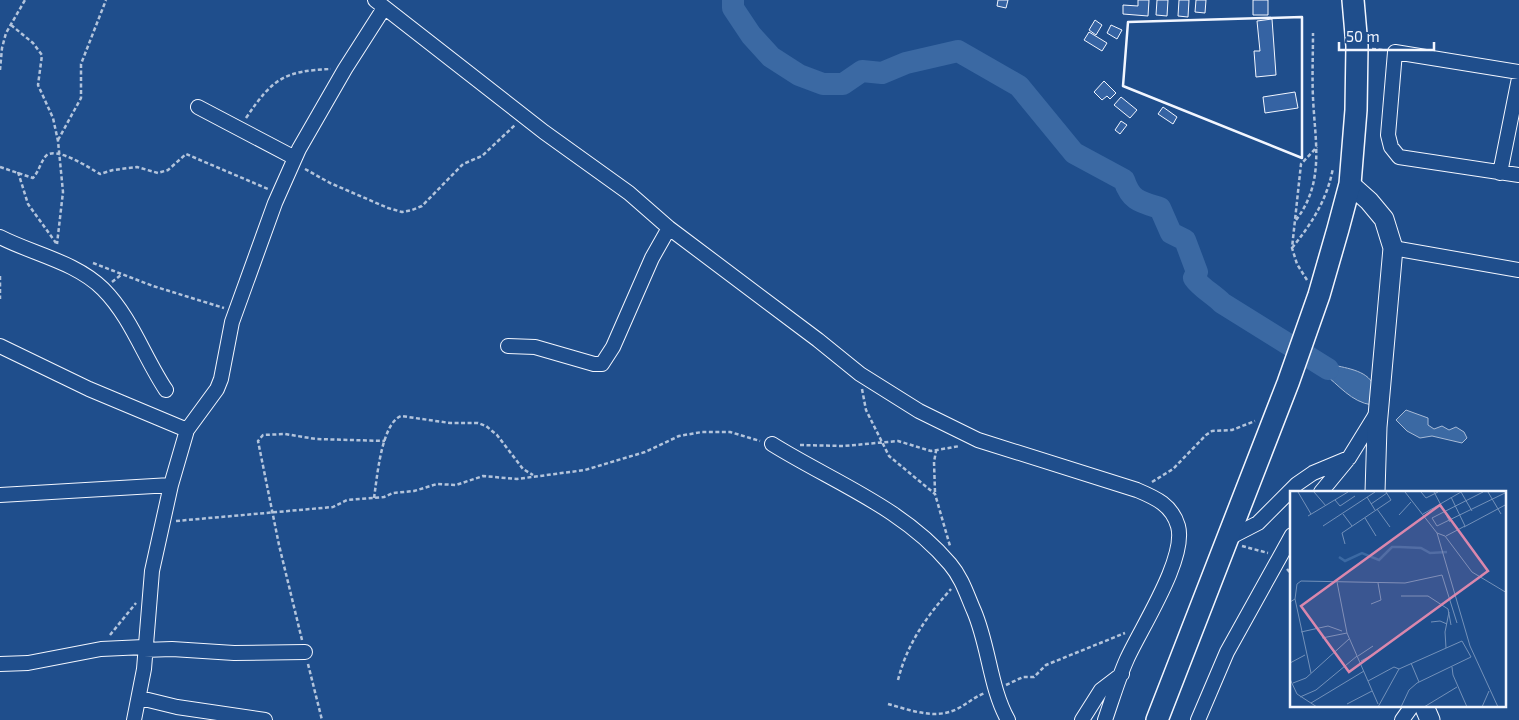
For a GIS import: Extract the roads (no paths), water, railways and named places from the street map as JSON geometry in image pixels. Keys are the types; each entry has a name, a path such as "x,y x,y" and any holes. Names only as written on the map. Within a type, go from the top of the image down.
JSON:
{"highway":[{"path":"1157,720 1288,383 1317,300 1350,184 1356,110 1358,46 1353,0"}],"main road":[{"path":"1350,184 1369,201 1384,219 1393,248 1378,410 1376,491"},
{"path":"1425,708 1430,720"}],"street":[{"path":"134,720 140,698 149,590 171,485 186,430 217,389 221,379 228,336 279,193 294,160 379,4 524,116 629,193 669,228 818,340 860,374 919,411 978,440 1137,490 1158,499 1171,510 1180,536 1174,560 1122,674 1105,720"},
{"path":"1519,72 1395,52 1388,135 1391,147 1399,157 1519,175"},
{"path":"1500,172 1519,78"},
{"path":"198,107 294,160"},
{"path":"508,346 535,347 594,364 602,364 613,347 652,258 669,228"},
{"path":"0,237 68,266 90,279 114,302 127,321 152,369 166,390"},
{"path":"1393,248 1519,270"},
{"path":"0,346 89,390 186,430"},
{"path":"1322,491 1349,458 1378,410"},
{"path":"772,444 888,509 919,533 950,564 960,579 977,618 997,689 1008,720"},
{"path":"1226,542 1258,523 1297,484 1313,472 1349,458"},
{"path":"0,495 82,488 171,485"},
{"path":"1198,720 1227,652 1277,558 1290,538"},
{"path":"0,664 28,663 101,649 172,649 234,653 305,652"},
{"path":"1082,720 1101,690 1122,674"},
{"path":"140,698 177,707 265,720"},
{"path":"1402,720 1411,708"}],"water":[{"path":"1333,365 1357,371 1372,382 1374,392 1372,405 1351,397 1323,373"},
{"path":"1406,410 1428,418 1428,425 1434,429 1442,426 1449,430 1456,427 1464,432 1467,438 1462,443 1432,436 1420,438 1407,431 1396,420"}],"waterway":[{"path":"733,0 733,8 751,35 771,57 799,75 823,84 843,84 862,71 882,73 906,63 958,51 1019,86 1074,153 1124,180 1133,197 1137,200 1160,208 1171,233 1185,240 1197,272 1194,278 1200,285 1222,303 1328,369"}]}
